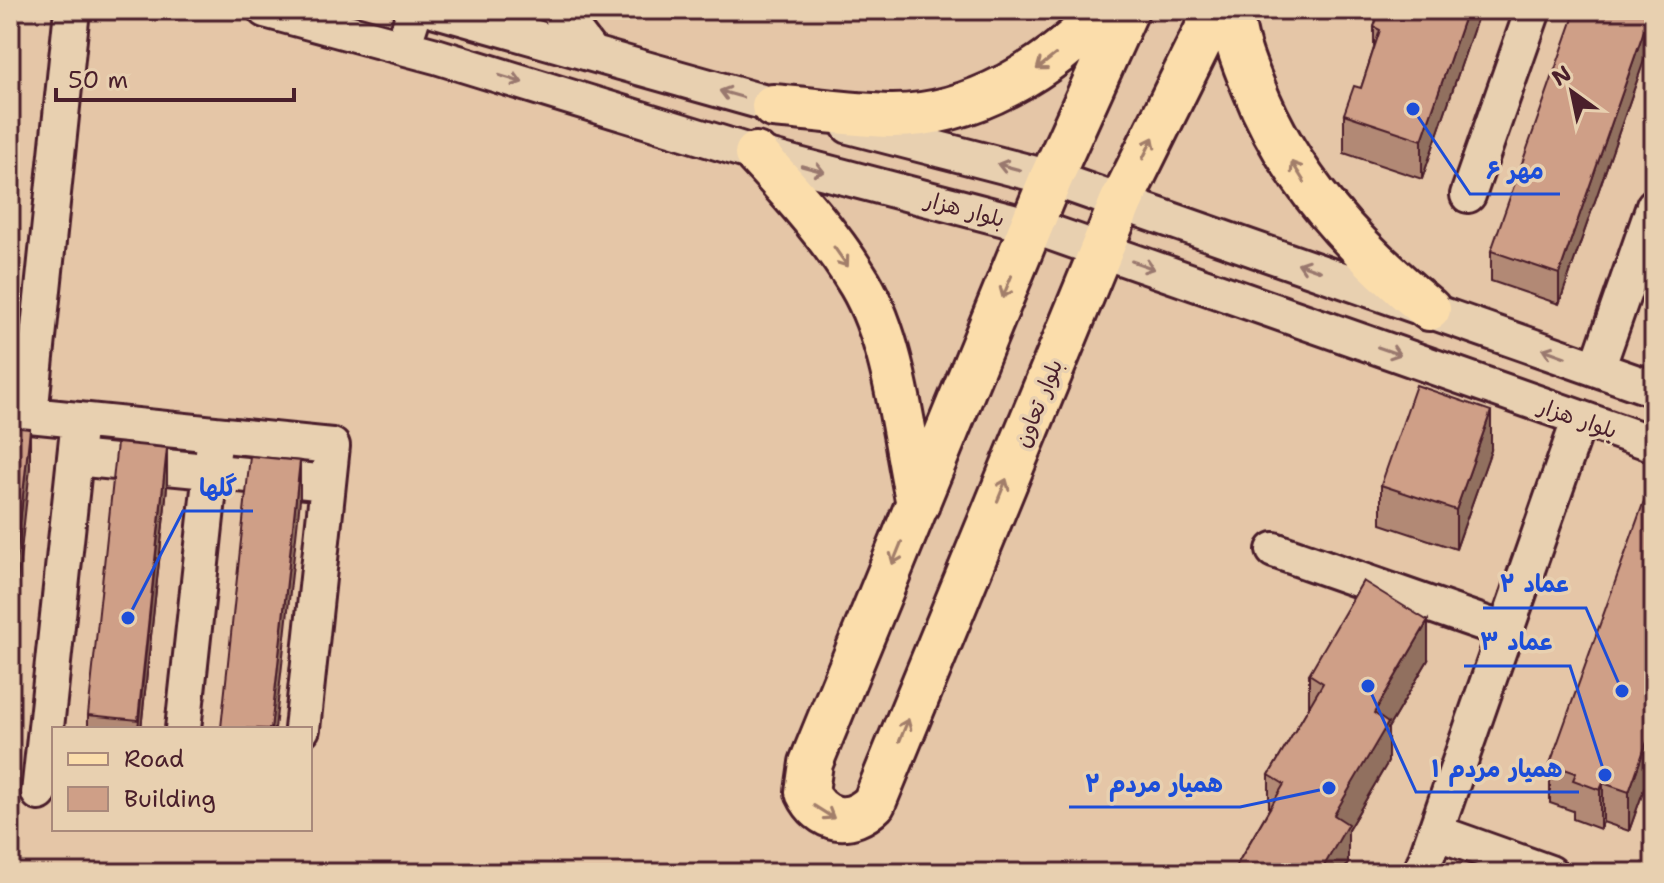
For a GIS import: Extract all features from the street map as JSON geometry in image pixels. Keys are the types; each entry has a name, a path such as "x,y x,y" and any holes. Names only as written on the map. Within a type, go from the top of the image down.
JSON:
{"main road":[{"path":"773,106 892,116 950,107 1031,74 1104,10"},
{"path":"918,504 1051,178 1127,10"},
{"name":"بلوار تعاون","path":"918,504 811,763 807,792 823,814 837,819 851,819 874,803 1121,202 1216,10"},
{"path":"1232,10 1234,33 1256,95 1300,177 1337,226 1381,270 1429,309"},
{"path":"756,154 811,214 861,287 888,357 918,504"}],"street":[{"path":"72,10 20,414 332,446 302,727"},
{"name":"بلوار هزار","path":"265,10 352,21 403,47 756,154 1032,226 1654,444"},
{"path":"403,47 415,10"},
{"path":"436,10 773,106 1051,178 1654,389"},
{"path":"558,10 591,53"},
{"path":"1468,195 1533,10"},
{"path":"1597,369 1654,206"},
{"path":"1421,873 1580,418"},
{"path":"39,793 79,420"},
{"path":"183,727 215,434"},
{"path":"75,458 328,483"},
{"path":"1274,550 1506,631"},
{"path":"1435,832 1550,873"}],"building":[{"path":"1380,10 1467,10 1422,140 1344,114 1354,86 1361,88 1380,30 1374,27"},
{"path":"1576,10 1654,10 1654,21 1648,19 1559,274 1491,251"},
{"path":"1416,385 1491,411 1456,510 1381,485"},
{"path":"10,427 30,429 10,615"},
{"path":"117,443 167,448 138,720 88,715"},
{"path":"250,456 300,461 271,727 221,727"},
{"path":"1649,487 1654,489 1654,722 1629,792 1603,783 1600,790 1573,780 1576,773 1550,764"},
{"path":"1363,581 1428,621 1374,713 1388,723 1334,815 1348,824 1320,873 1232,873 1284,784 1269,775 1323,683 1309,674"}],"place":[{"name":"مهر ۶","path":"1413,109"},
{"name":"گلها","path":"128,618"},
{"name":"همیار مردم ۱","path":"1368,686"},
{"name":"عماد ۲","path":"1622,691"},
{"name":"عماد ۳","path":"1605,775"},
{"name":"همیار مردم ۲","path":"1329,788"}]}
